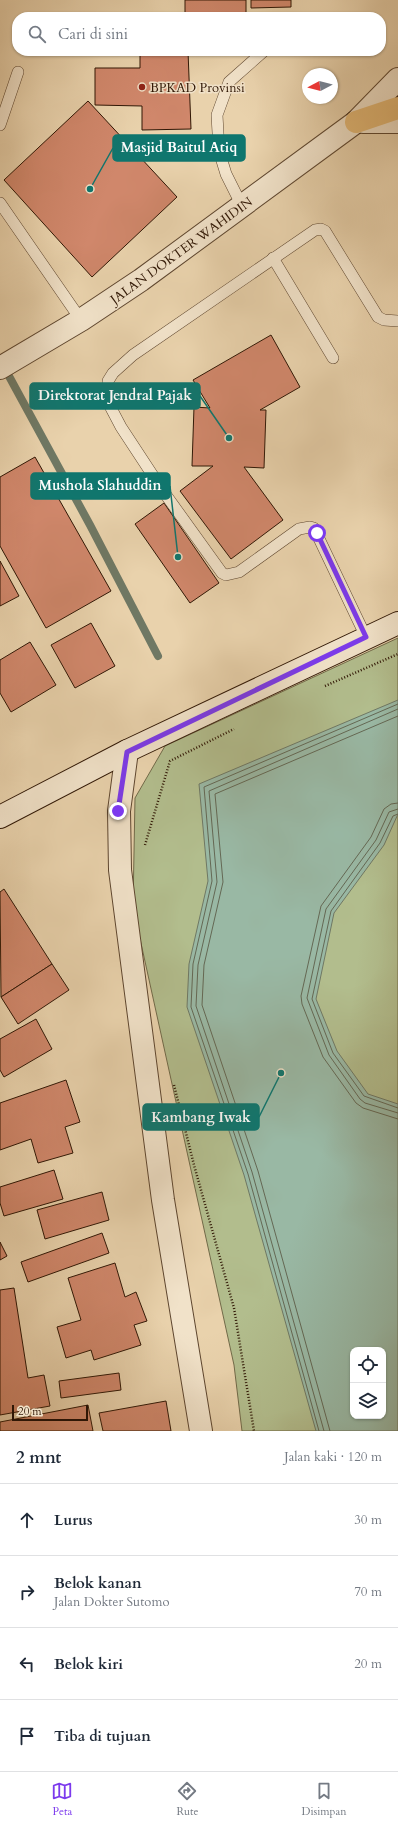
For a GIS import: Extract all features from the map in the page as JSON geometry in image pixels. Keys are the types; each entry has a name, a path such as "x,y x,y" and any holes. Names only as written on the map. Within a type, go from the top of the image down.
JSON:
{"main road":[{"path":"356,122 398,108"}],"street":[{"name":"JALAN DOKTER WAHIDIN","path":"6,364 82,320 141,280 356,122 398,79"},
{"path":"356,122 398,122"},
{"path":"0,817 127,752 398,623"},
{"path":"127,752 118,811 120,870 163,1200 201,1431"}],"lane":[{"path":"242,206 226,174 219,151 217,115 229,82 258,56"},
{"path":"0,125 18,72"},
{"path":"0,203 82,320"},
{"path":"366,637 314,528 310,527 300,529 239,572 226,575 222,573 159,485 121,427 108,400 108,381 113,373 133,355 272,258 315,230 321,229 325,231 378,317 384,320 398,321"},
{"path":"272,258 333,358"}],"path":[{"path":"322,688 398,654"},
{"path":"143,853 170,761 239,727"},
{"path":"173,1081 194,1165 234,1308 254,1431"}],"shaded area":[{"path":"398,638 398,1431 242,1431 234,1365 133,907 135,798 165,746"}],"water":[{"path":"398,700 398,814 384,845 334,913 316,999 337,1051 368,1094 398,1104 398,1431 316,1431 244,1175 187,1007 189,964 208,881 199,784"}],"building":[{"path":"185,0 246,0 246,12 185,12"},
{"path":"251,0 291,0 291,7 251,8"},
{"name":"BPKAD Provinsi","path":"140,56 188,56 191,129 142,130 142,106 95,105 95,68 140,68"},
{"path":"88,101 177,197 92,277 4,180"},
{"path":"271,335 300,387 260,410 266,410 264,468 244,467 283,520 231,559 180,491 213,466 192,466 194,407 210,408 193,380"},
{"path":"35,457 111,591 46,628 0,546 0,477"},
{"path":"164,503 219,583 190,603 135,524"},
{"path":"0,561 19,596 0,606"},
{"path":"91,623 115,666 75,688 51,645"},
{"path":"30,642 56,685 11,712 0,693 0,660"},
{"path":"4,889 52,964 1,997 0,892"},
{"path":"52,964 69,990 18,1024 1,997"},
{"path":"36,1019 52,1049 4,1077 0,1070 0,1039"},
{"path":"66,1080 80,1122 65,1127 73,1153 38,1163 31,1139 0,1150 0,1103"},
{"path":"54,1170 63,1199 4,1216 0,1203 0,1187"},
{"path":"102,1192 109,1220 45,1239 37,1210"},
{"path":"102,1233 109,1253 28,1282 21,1262"},
{"path":"0,1242 7,1256 0,1260"},
{"path":"115,1263 125,1297 136,1292 147,1321 134,1325 141,1345 94,1360 91,1350 66,1358 57,1327 81,1320 68,1278"},
{"path":"14,1288 28,1378 44,1375 50,1406 0,1415 0,1290"},
{"path":"119,1373 121,1390 61,1398 59,1381"},
{"path":"166,1401 171,1431 103,1431 99,1413"},
{"path":"88,1405 93,1431 0,1431 0,1422"}],"waterway":[{"path":"4,367 90,525 158,656"}],"place":[{"name":"BPKAD Provinsi","path":"142,87"},
{"name":"Masjid Baitul Atiq","path":"90,189"},
{"name":"Direktorat Jendral Pajak","path":"229,438"},
{"name":"Mushola Slahuddin","path":"178,557"},
{"name":"Kambang Iwak","path":"281,1073"}],"route":[{"path":"118,811 127,752 339,652 366,637 317,533"}]}
